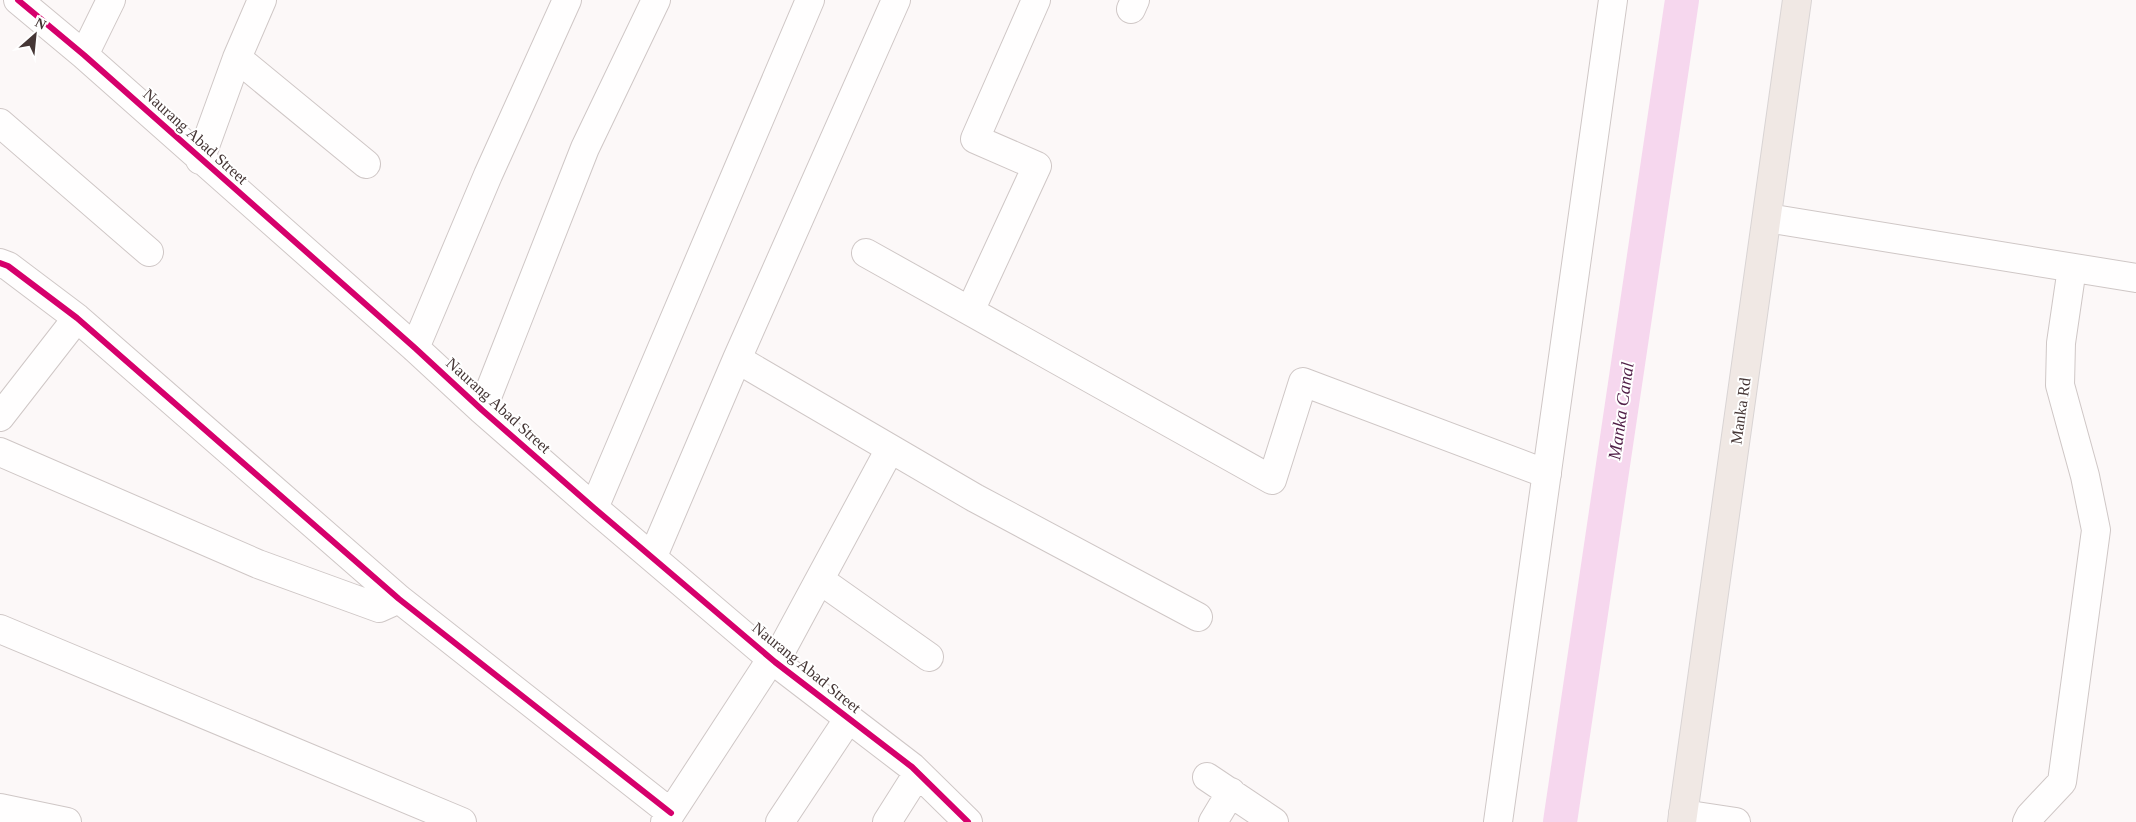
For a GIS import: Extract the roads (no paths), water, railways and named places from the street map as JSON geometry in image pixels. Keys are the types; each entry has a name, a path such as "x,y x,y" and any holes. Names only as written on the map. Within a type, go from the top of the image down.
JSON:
{"main road":[{"name":"Manka Rd","path":"1682,818 1797,0"}],"street":[{"name":"Naurang Abad Street","path":"18,0 84,55 594,508 774,660 918,773 968,822"},
{"path":"84,55 111,0"},
{"path":"200,160 262,0"},
{"path":"415,348 488,175 567,0"},
{"path":"482,410 585,148 656,0"},
{"path":"594,508 810,0"},
{"path":"653,556 737,358 896,0"},
{"path":"970,311 1037,166 975,139 1036,0"},
{"path":"1498,822 1613,0"},
{"path":"238,58 366,164"},
{"path":"0,123 149,252"},
{"path":"1767,218 2136,278"},
{"path":"866,252 1272,480 1303,382 1547,474"},
{"path":"0,263 8,266 77,318 399,599 668,818 774,660 820,580 890,449"},
{"path":"2027,822 2030,816 2062,782 2096,530 2085,476 2060,385 2061,343 2072,268"},
{"path":"0,417 77,318"},
{"path":"737,358 975,498 1198,617"},
{"path":"0,452 258,564 379,608 399,599"},
{"path":"820,580 928,657"},
{"path":"0,629 462,822"},
{"path":"780,822 849,718"},
{"path":"887,822 918,773"},
{"path":"1207,776 1274,822"},
{"path":"1213,822 1231,792"},
{"path":"0,808 67,822"},
{"path":"1682,818 1736,822"}],"waterway":[{"name":"Manka Canal","path":"1560,822 1682,0"}]}
